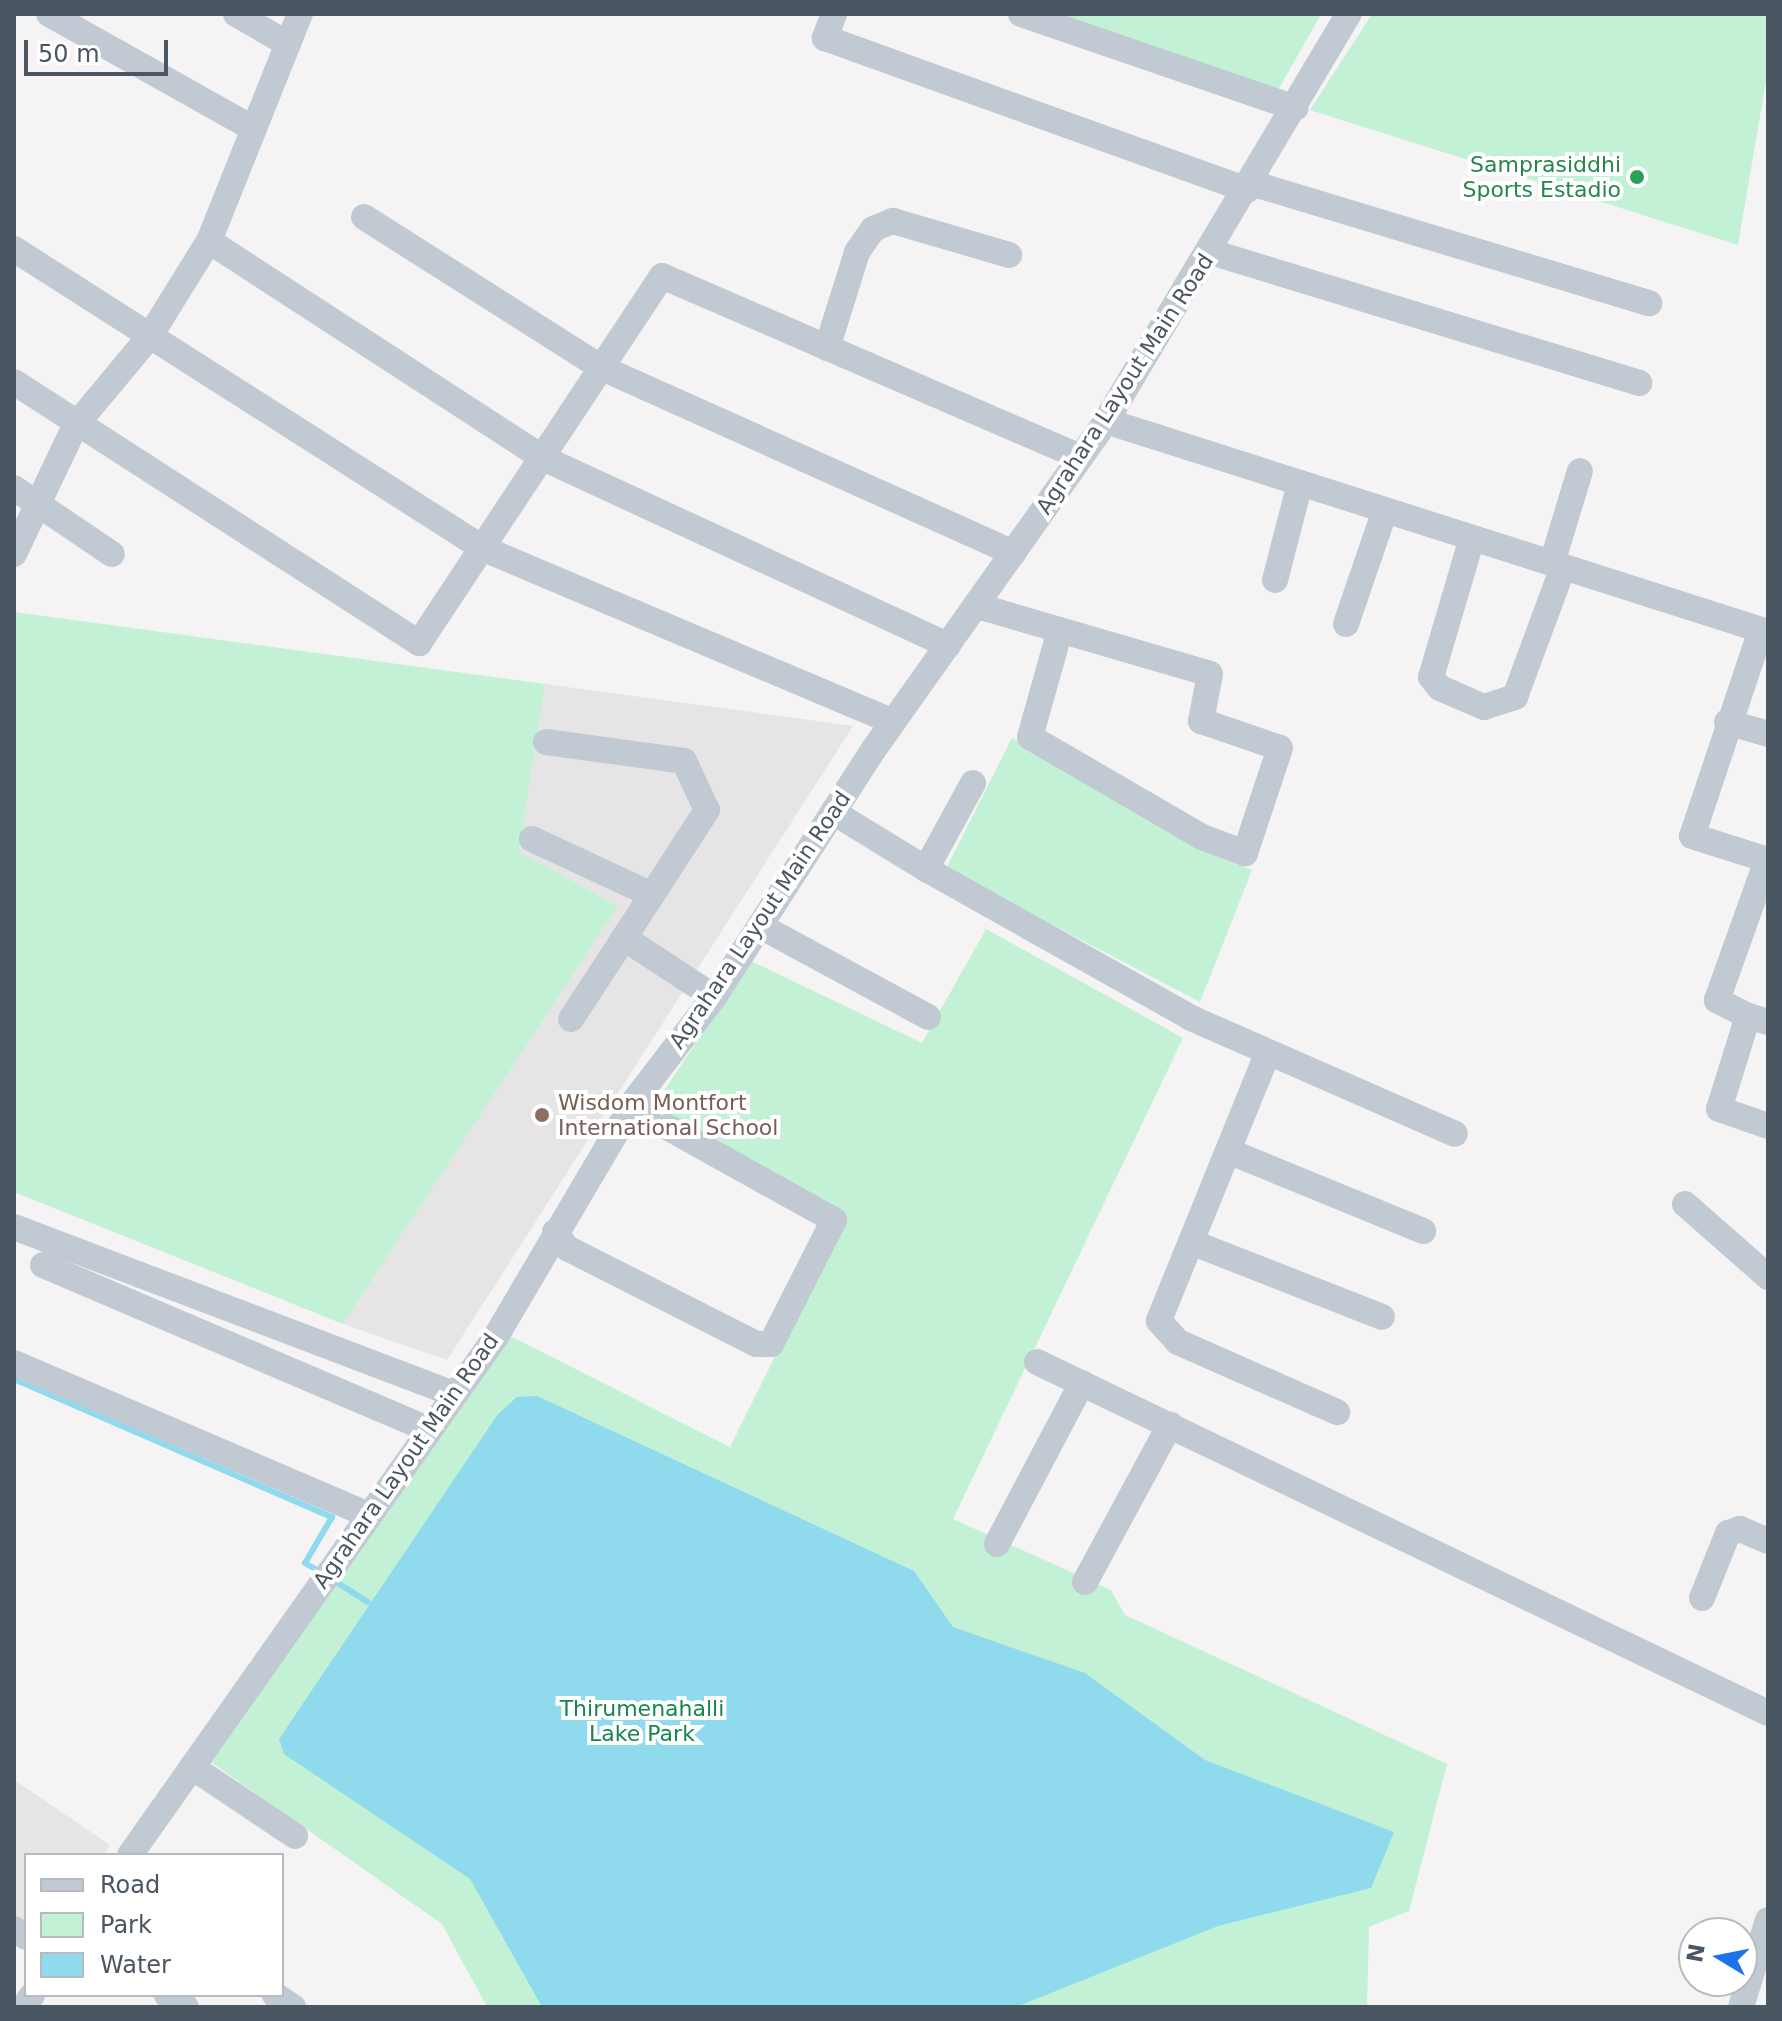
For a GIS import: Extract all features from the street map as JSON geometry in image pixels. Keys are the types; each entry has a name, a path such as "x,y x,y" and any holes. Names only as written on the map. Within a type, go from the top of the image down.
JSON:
{"street":[{"path":"49,14 254,129"},
{"path":"236,14 288,44"},
{"path":"14,554 25,495 75,426 150,336 209,241 300,14"},
{"path":"834,14 825,38 1249,187 1649,303"},
{"path":"1021,14 1295,108"},
{"name":"Agrahara Layout Main Road","path":"131,1853 427,1429 495,1338 635,1100 714,997 893,722 1106,421 1211,252 1349,14"},
{"path":"364,217 602,368 1013,553"},
{"path":"827,348 857,252 873,229 893,221 1009,255"},
{"path":"209,241 545,459 948,645"},
{"path":"14,249 484,549 893,722"},
{"path":"1211,252 1639,383"},
{"path":"14,382 75,426 419,643 545,459 662,276 1080,457"},
{"path":"1106,421 1764,631 1727,722 1692,836 1768,860 1717,1000 1758,1019 1719,1109 1768,1126"},
{"path":"1472,538 1431,677 1440,688 1484,707 1515,697 1557,565 1580,471"},
{"path":"1275,580 1300,483"},
{"path":"25,495 112,554"},
{"path":"1346,624 1385,510"},
{"path":"975,606 1060,630 1210,674 1201,721 1280,748 1245,853 1202,837 1030,737 1060,630"},
{"path":"1727,722 1768,734"},
{"path":"546,742 684,761 707,810 571,1019"},
{"path":"926,869 973,783"},
{"path":"833,812 1073,955 1268,1052 1455,1134"},
{"path":"532,839 652,895"},
{"path":"760,926 928,1017"},
{"path":"624,938 714,997"},
{"path":"1268,1052 1161,1308 1164,1334 1337,1412"},
{"path":"555,1232 567,1248 756,1344 771,1344 834,1220 651,1118 635,1100"},
{"path":"1228,1151 1423,1231"},
{"path":"1685,1204 1768,1277"},
{"path":"14,1227 453,1394"},
{"path":"1191,1242 1382,1317"},
{"path":"43,1265 427,1429"},
{"path":"1037,1362 1768,1713"},
{"path":"14,1363 368,1515"},
{"path":"997,1544 1082,1383"},
{"path":"1085,1582 1170,1425"},
{"path":"1702,1598 1728,1533 1740,1529 1768,1541"},
{"path":"192,1767 295,1836"},
{"path":"1741,2007 1768,1920"}],"shaded area":[{"name":"Wisdom Montfort International School","path":"545,684 853,726 447,1360 343,1324 618,906 519,852"},
{"path":"14,1780 110,1845 104,1853 24,1853 24,1928 14,1921"}],"green space":[{"path":"1052,14 1321,14 1277,92"},
{"name":"Samprasiddhi Sports Estadio","path":"1372,14 1768,14 1768,69 1738,245 1310,110"},
{"path":"14,612 545,684 519,852 618,906 343,1324 14,1192"},
{"path":"1012,738 1203,851 1252,870 1200,1002 946,869"},
{"name":"Thirumenahalli Lake Park","path":"986,929 1183,1038 953,1519 1111,1590 1125,1615 1447,1764 1409,1911 1369,1927 1367,2007 487,2007 442,1924 208,1760 510,1336 730,1447 844,1218 647,1116 751,961 922,1043"}],"water":[{"name":"Thirumenahalli Lake Park","path":"537,1396 914,1571 953,1627 1085,1673 1205,1760 1394,1832 1371,1888 1218,1926 1016,2007 542,2007 470,1879 284,1754 279,1739 498,1414 517,1397"}],"waterway":[{"path":"14,1379 332,1517 305,1563 320,1572"},
{"path":"333,1580 368,1602"}],"place":[{"name":"Samprasiddhi Sports Estadio","path":"1637,177"},
{"name":"Wisdom Montfort International School","path":"542,1115"}]}
